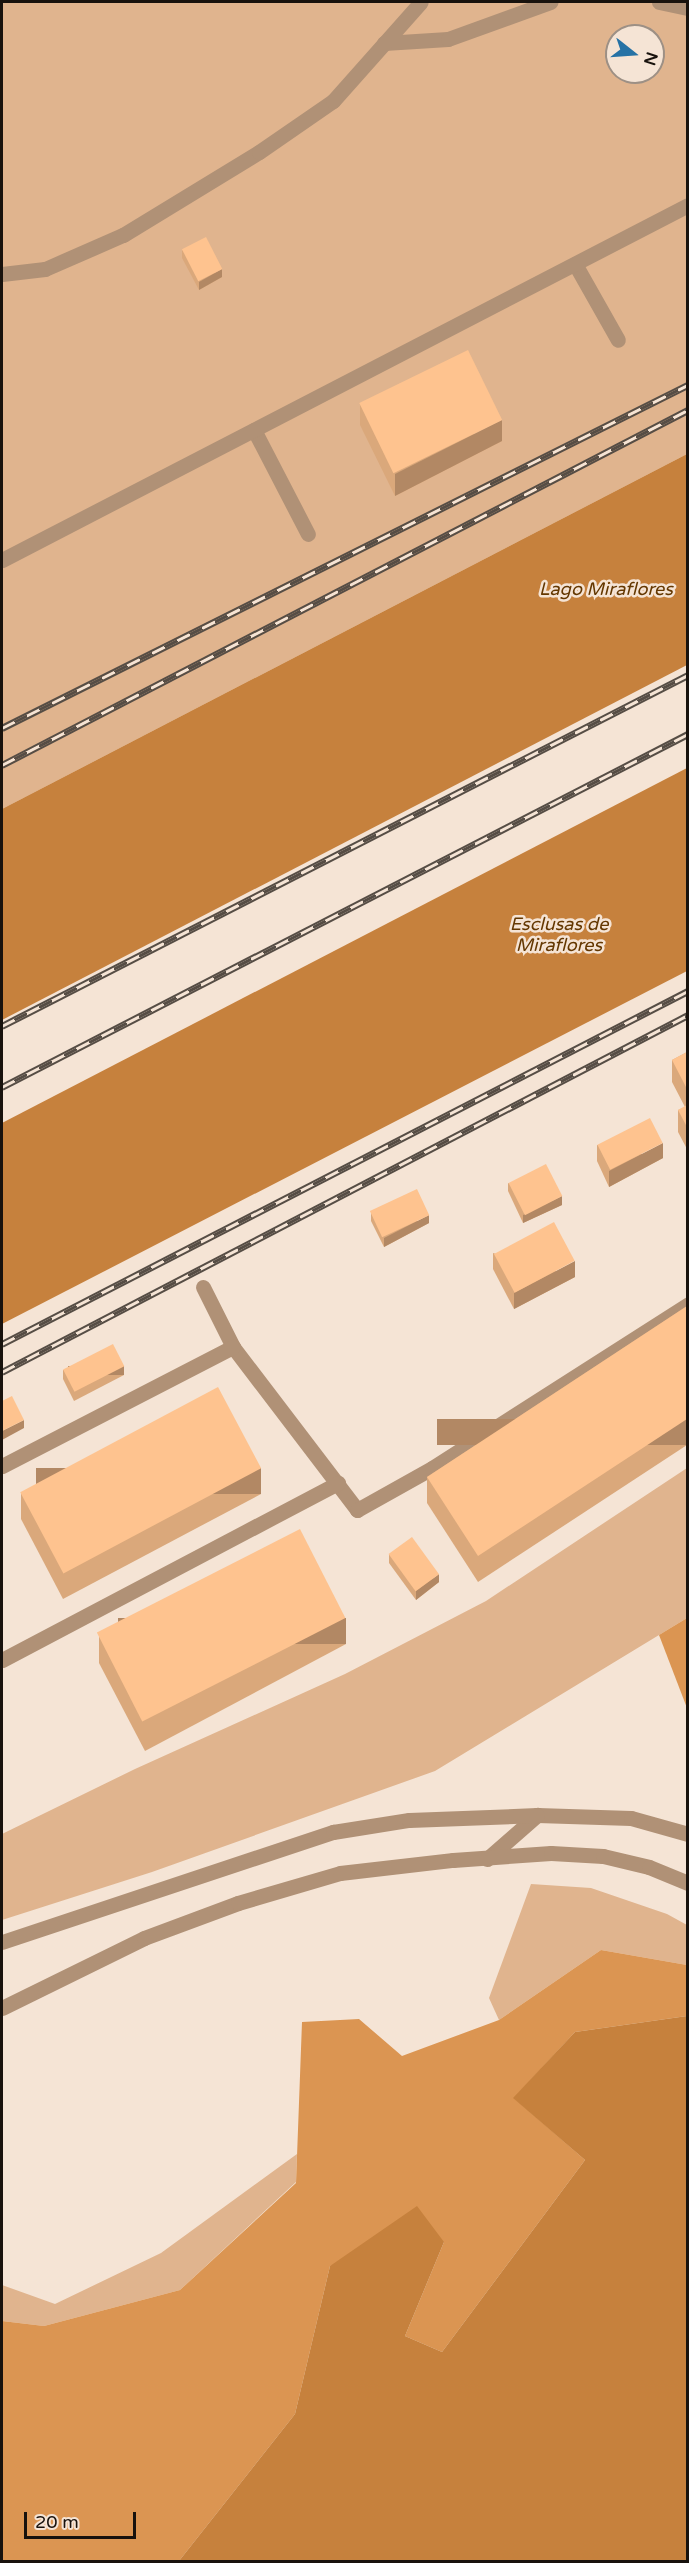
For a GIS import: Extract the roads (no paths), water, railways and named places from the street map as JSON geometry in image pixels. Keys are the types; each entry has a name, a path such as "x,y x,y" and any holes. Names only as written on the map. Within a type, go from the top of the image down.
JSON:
{"lane":[{"path":"2,274 45,269 123,235 259,152 333,100 421,2"},
{"path":"384,43 448,39 550,2"},
{"path":"659,2 687,8"},
{"path":"2,560 687,206"},
{"path":"575,264 618,340"},
{"path":"254,430 308,534"},
{"path":"202,1287 233,1347 357,1510 432,1468 687,1304"},
{"path":"2,1466 233,1347"},
{"path":"2,1660 338,1483"},
{"path":"2,1942 333,1832 408,1820 537,1815 631,1818 687,1834"},
{"path":"487,1859 537,1815"},
{"path":"2,2008 144,1938 238,1903 340,1873 453,1860 551,1853 603,1856 650,1867 687,1883"}],"water":[{"name":"Lago Miraflores","path":"687,454 687,665 2,1020 2,809"},
{"name":"Esclusas de Miraflores","path":"687,768 687,971 2,1324 2,1123"},
{"path":"687,2016 687,2561 179,2561 295,2414 330,2266 417,2206 444,2242 405,2336 442,2352 585,2160 513,2098 575,2032"}],"railway":[{"path":"2,728 688,385"},
{"path":"2,765 688,410"},
{"path":"2,1026 688,675"},
{"path":"2,1087 688,734"},
{"path":"2,1344 688,991"},
{"path":"2,1372 688,1015"}]}
